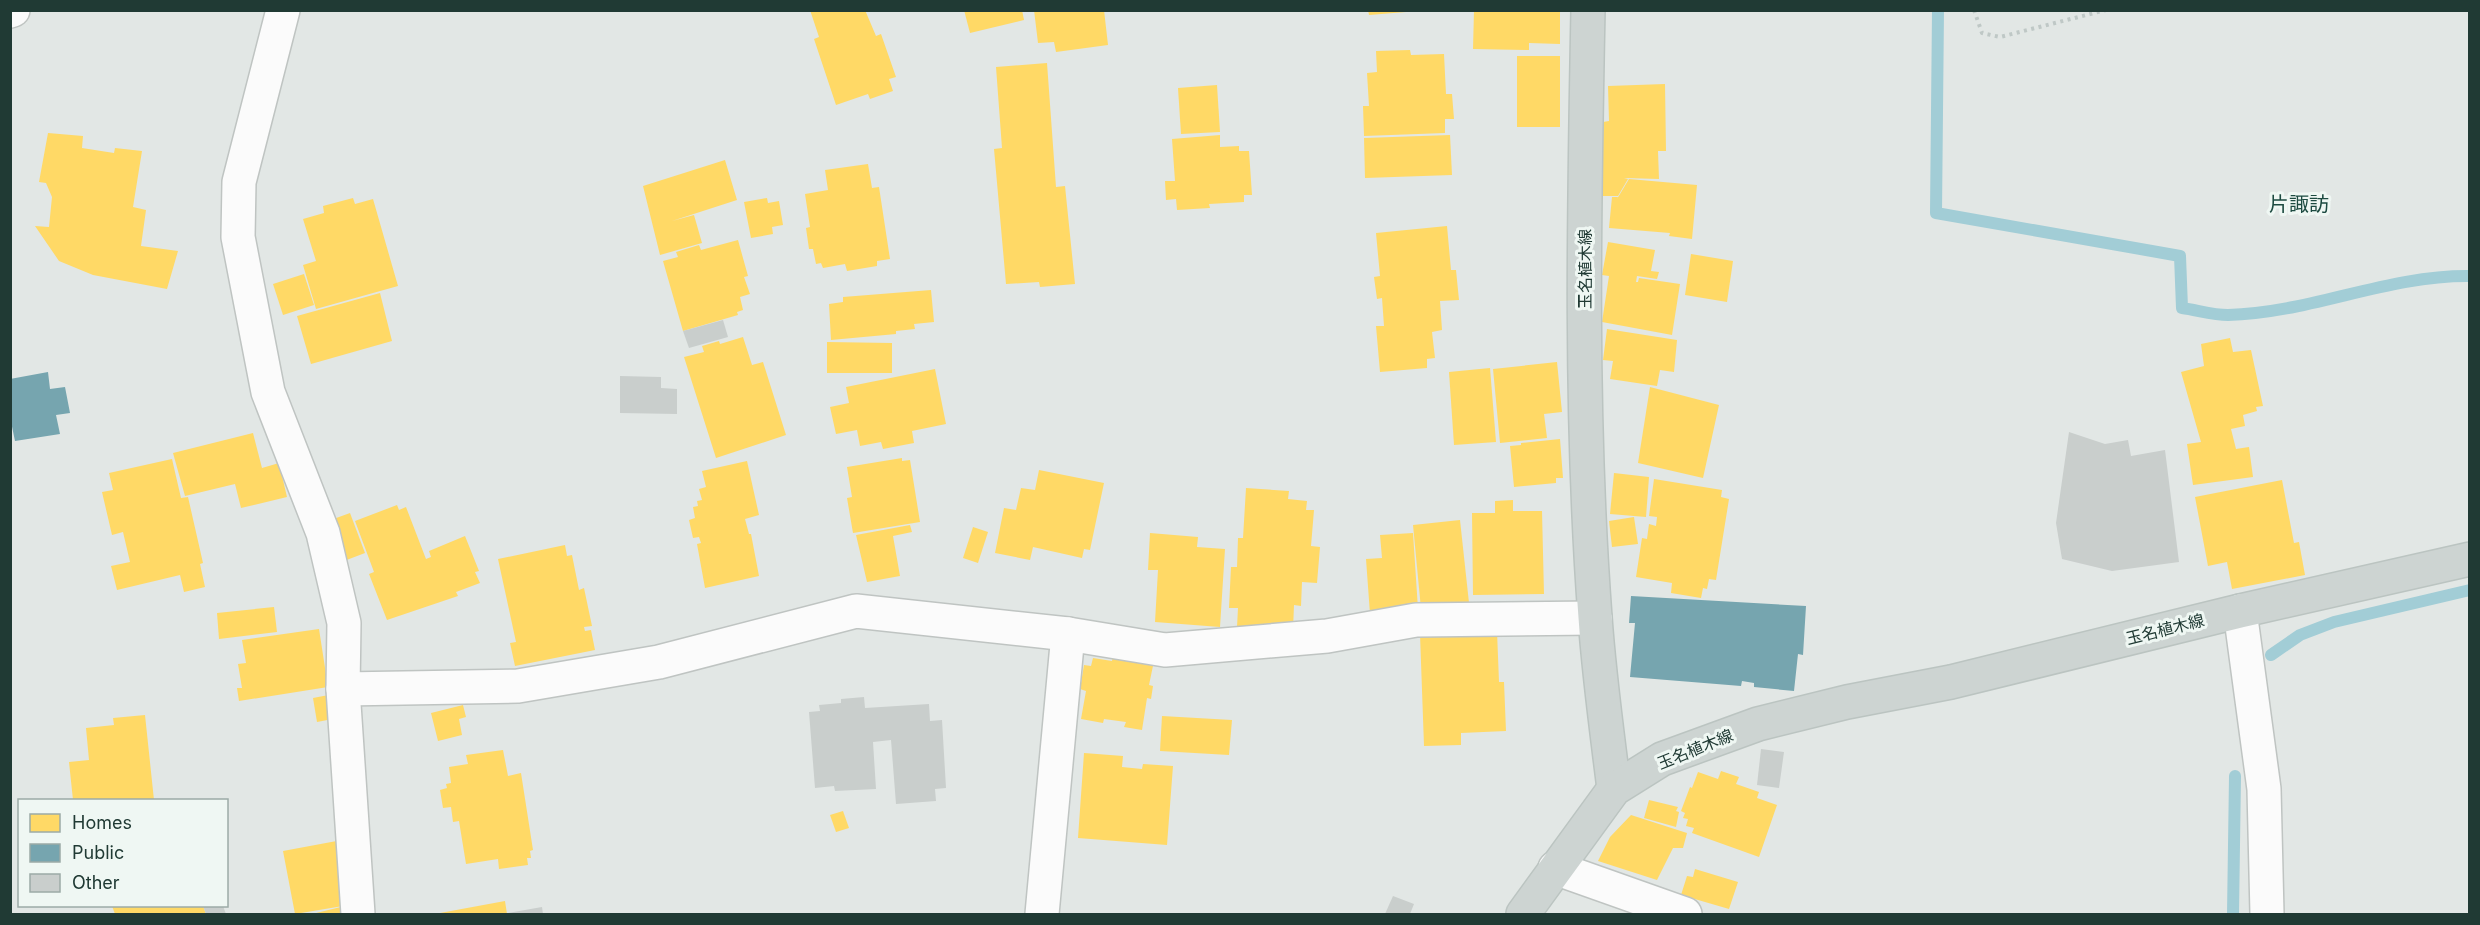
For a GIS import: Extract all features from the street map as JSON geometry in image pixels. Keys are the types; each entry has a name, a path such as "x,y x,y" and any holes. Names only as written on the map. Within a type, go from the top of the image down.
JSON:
{"main road":[{"name":"玉名植木線","path":"1588,10 1585,189 1587,418 1595,618 1614,789 1662,759 1758,724 1847,702 1951,682 2240,611 2469,559"},
{"path":"1523,915 1614,789"}],"street":[{"path":"283,10 239,182 238,237 268,392 323,533 344,623 343,689 358,915"},
{"path":"343,689 518,686 659,662 856,611 1068,634 1166,650 1327,636 1416,620 1595,618"},
{"path":"2240,611 2264,789 2266,915"},
{"path":"1042,915 1068,634"},
{"path":"1555,868 1685,915"}],"path":[{"path":"1974,10 1982,33 2000,37 2106,10"}],"building: Homes":[{"path":"810,10 865,10 876,36 881,34 896,77 889,79 893,91 870,99 868,94 836,105 814,39 819,37"},
{"path":"964,10 1022,10 1024,20 970,33"},
{"path":"1034,10 1104,10 1108,45 1056,52 1054,42 1038,43"},
{"path":"1368,10 1406,10 1406,12 1369,15"},
{"path":"1474,10 1560,10 1560,44 1529,43 1529,50 1473,49"},
{"path":"1410,50 1411,55 1444,54 1446,94 1452,94 1454,119 1445,119 1445,133 1364,136 1363,106 1369,106 1367,73 1377,72 1376,51"},
{"path":"1517,56 1560,56 1560,127 1517,127"},
{"path":"1047,63 1056,187 1065,186 1075,284 1040,287 1039,282 1006,284 994,149 1002,148 996,67"},
{"path":"1665,84 1666,151 1658,151 1659,179 1624,178 1628,179 1618,196 1603,196 1603,122 1609,121 1608,86"},
{"path":"1217,85 1220,132 1181,134 1178,88"},
{"path":"48,133 83,136 82,148 114,153 115,148 142,151 133,207 146,210 141,246 178,251 167,289 93,275 59,261 35,226 49,227 52,197 46,183 39,182"},
{"path":"1220,135 1220,147 1239,146 1239,151 1249,151 1252,195 1244,195 1244,202 1209,204 1210,208 1177,210 1176,199 1166,200 1165,181 1175,181 1172,139"},
{"path":"1450,135 1452,175 1365,178 1364,138"},
{"path":"725,160 737,200 672,221 694,215 702,243 660,255 643,186"},
{"path":"868,164 872,188 879,187 890,259 877,261 877,266 847,271 845,264 823,268 821,263 816,264 813,249 809,249 806,228 810,227 805,194 828,190 825,170"},
{"path":"1629,179 1697,185 1692,239 1669,236 1670,233 1609,228 1612,197 1618,197 1617,199"},
{"path":"353,198 355,204 373,199 398,286 316,309 303,265 316,261 303,219 324,213 323,206"},
{"path":"767,198 768,203 779,201 783,225 772,227 773,234 751,238 744,202"},
{"path":"1447,226 1451,270 1456,270 1459,300 1440,301 1442,330 1432,332 1435,358 1427,359 1427,368 1380,372 1376,326 1384,326 1382,298 1377,299 1374,277 1380,276 1376,233"},
{"path":"738,240 748,276 744,277 750,294 740,297 743,310 737,312 738,315 683,331 663,261 678,257 676,252 699,245 701,250"},
{"path":"1608,242 1655,250 1651,271 1659,272 1657,279 1637,276 1636,282 1639,278 1680,284 1672,335 1602,322 1609,276 1602,275"},
{"path":"1691,254 1733,261 1727,302 1685,295"},
{"path":"304,274 314,305 283,315 273,284"},
{"path":"931,290 934,322 914,324 915,329 896,331 896,334 831,340 829,304 843,302 843,297"},
{"path":"380,293 392,341 311,364 297,316"},
{"path":"1607,329 1677,340 1674,372 1660,370 1657,386 1610,379 1613,361 1603,360"},
{"path":"743,337 752,365 763,362 786,435 716,458 684,357 704,352 702,346 719,341 720,344"},
{"path":"2230,338 2233,352 2251,350 2263,406 2256,407 2257,411 2243,415 2245,426 2231,429 2236,449 2249,447 2253,477 2193,485 2187,444 2201,442 2181,372 2204,366 2201,344"},
{"path":"827,342 892,343 892,373 827,373"},
{"path":"1557,362 1562,412 1544,414 1547,438 1500,443 1493,369"},
{"path":"1490,368 1496,442 1454,445 1449,372"},
{"path":"935,369 946,424 912,431 914,443 883,449 881,442 860,446 857,430 836,434 830,407 849,403 846,387"},
{"path":"1650,387 1719,405 1703,478 1638,463"},
{"path":"253,433 262,468 279,463 287,497 241,508 235,484 185,496 173,453"},
{"path":"1560,439 1563,478 1556,478 1556,483 1514,487 1510,446"},
{"path":"902,458 902,461 910,460 920,522 853,533 847,498 852,497 847,467"},
{"path":"172,459 181,498 188,497 203,563 200,564 205,587 184,592 180,575 117,590 111,566 130,562 123,532 112,535 102,492 113,490 109,473"},
{"path":"747,461 759,515 745,519 749,534 751,534 759,576 705,588 697,544 701,543 699,537 693,538 689,520 695,518 693,507 698,506 697,501 702,500 699,489 706,487 702,471"},
{"path":"1039,470 1104,483 1090,550 1084,549 1082,558 1033,547 1030,560 995,553 1004,508 1016,510 1021,488 1035,490"},
{"path":"1614,473 1649,477 1646,517 1610,514"},
{"path":"1654,479 1722,490 1721,497 1729,499 1716,580 1709,579 1707,589 1703,588 1701,598 1671,593 1672,583 1636,577 1642,538 1647,539 1649,524 1656,526 1657,517 1649,516"},
{"path":"2282,480 2294,543 2299,542 2305,575 2232,589 2227,562 2208,566 2195,497"},
{"path":"1246,488 1289,491 1288,499 1307,501 1306,510 1314,510 1311,546 1320,547 1317,583 1302,582 1301,606 1294,605 1293,630 1237,627 1238,608 1229,608 1231,567 1237,567 1238,538 1243,538"},
{"path":"1513,500 1513,511 1542,511 1544,594 1473,595 1472,513 1495,513 1495,501"},
{"path":"397,505 399,510 406,507 426,559 431,557 429,551 465,536 479,571 475,572 480,583 456,592 458,596 387,620 369,574 374,572 355,521"},
{"path":"350,513 365,553 344,561 328,521"},
{"path":"1634,517 1638,544 1612,547 1609,521"},
{"path":"1460,520 1469,603 1421,609 1413,525"},
{"path":"910,525 912,532 893,536 900,576 867,582 856,535"},
{"path":"973,527 988,532 978,563 963,558"},
{"path":"1150,533 1198,537 1197,547 1225,549 1220,627 1155,622 1158,570 1148,570"},
{"path":"1413,533 1418,609 1370,614 1366,559 1382,558 1380,535"},
{"path":"565,545 567,556 572,555 579,590 584,588 592,626 584,627 585,631 591,630 595,650 515,666 510,643 516,642 498,559"},
{"path":"274,607 277,632 219,639 217,613"},
{"path":"319,629 328,687 239,701 237,688 242,688 238,664 246,663 242,640"},
{"path":"1497,631 1499,682 1504,682 1506,731 1461,733 1461,745 1424,746 1420,634"},
{"path":"1113,655 1154,661 1149,685 1153,686 1151,699 1147,698 1142,730 1124,727 1126,722 1104,719 1103,723 1081,719 1086,691 1080,689 1084,665 1091,666 1093,658 1112,661"},
{"path":"339,693 343,717 317,722 313,698"},
{"path":"463,705 466,717 459,719 462,735 438,741 431,713"},
{"path":"145,715 154,799 73,799 69,762 89,760 86,728 114,725 113,718"},
{"path":"1162,716 1232,720 1229,755 1160,751"},
{"path":"503,750 508,776 521,773 533,850 530,851 531,858 527,858 528,865 499,869 498,859 466,864 459,821 453,822 451,807 443,808 440,790 447,788 446,784 451,783 449,767 468,764 466,755"},
{"path":"1084,753 1123,756 1122,767 1142,769 1143,764 1173,766 1167,845 1078,838"},
{"path":"1721,771 1739,777 1736,784 1759,792 1757,798 1777,805 1759,857 1692,833 1694,828 1686,826 1688,819 1683,818 1685,813 1681,811 1698,772 1718,779"},
{"path":"1649,800 1678,807 1676,827 1644,818"},
{"path":"843,811 849,828 836,832 830,815"},
{"path":"1631,815 1687,833 1683,848 1673,848 1657,880 1598,861 1610,837"},
{"path":"342,840 356,914 312,914 349,905 295,914 283,851"},
{"path":"1695,869 1738,882 1729,909 1681,895 1687,876 1693,877"},
{"path":"505,901 507,914 440,914 440,913"},
{"path":"112,907 203,907 206,914 115,914"}],"building: Public":[{"path":"48,372 50,389 65,387 70,413 56,415 60,434 15,441 10,417 10,379"},
{"path":"1631,596 1806,606 1803,655 1798,654 1794,691 1754,687 1754,683 1742,681 1741,686 1630,677 1635,623 1629,623"}],"building: Other":[{"path":"723,320 728,337 689,348 683,331"},
{"path":"620,376 661,377 661,388 677,389 677,414 620,413"},
{"path":"2069,432 2105,444 2128,440 2131,456 2165,450 2179,562 2112,571 2062,559 2056,523"},
{"path":"864,697 865,708 929,704 930,721 942,720 946,788 935,789 936,801 896,804 891,740 873,742 876,789 835,791 834,786 815,788 809,712 820,711 819,705 841,703 841,699"},
{"path":"1761,749 1784,752 1779,788 1757,785"},
{"path":"1393,896 1414,904 1410,914 1385,914"},
{"path":"203,907 223,907 226,914 206,914"},
{"path":"542,907 543,914 508,914 508,913"}],"waterway":[{"path":"1938,10 1936,213 2180,256 2182,308 2217,314 2259,313 2409,281 2470,276"},
{"path":"2271,655 2300,635 2334,622 2470,590"},
{"path":"2233,914 2235,776"}],"district":[{"name":"片諏訪","path":"2299,204"}]}
